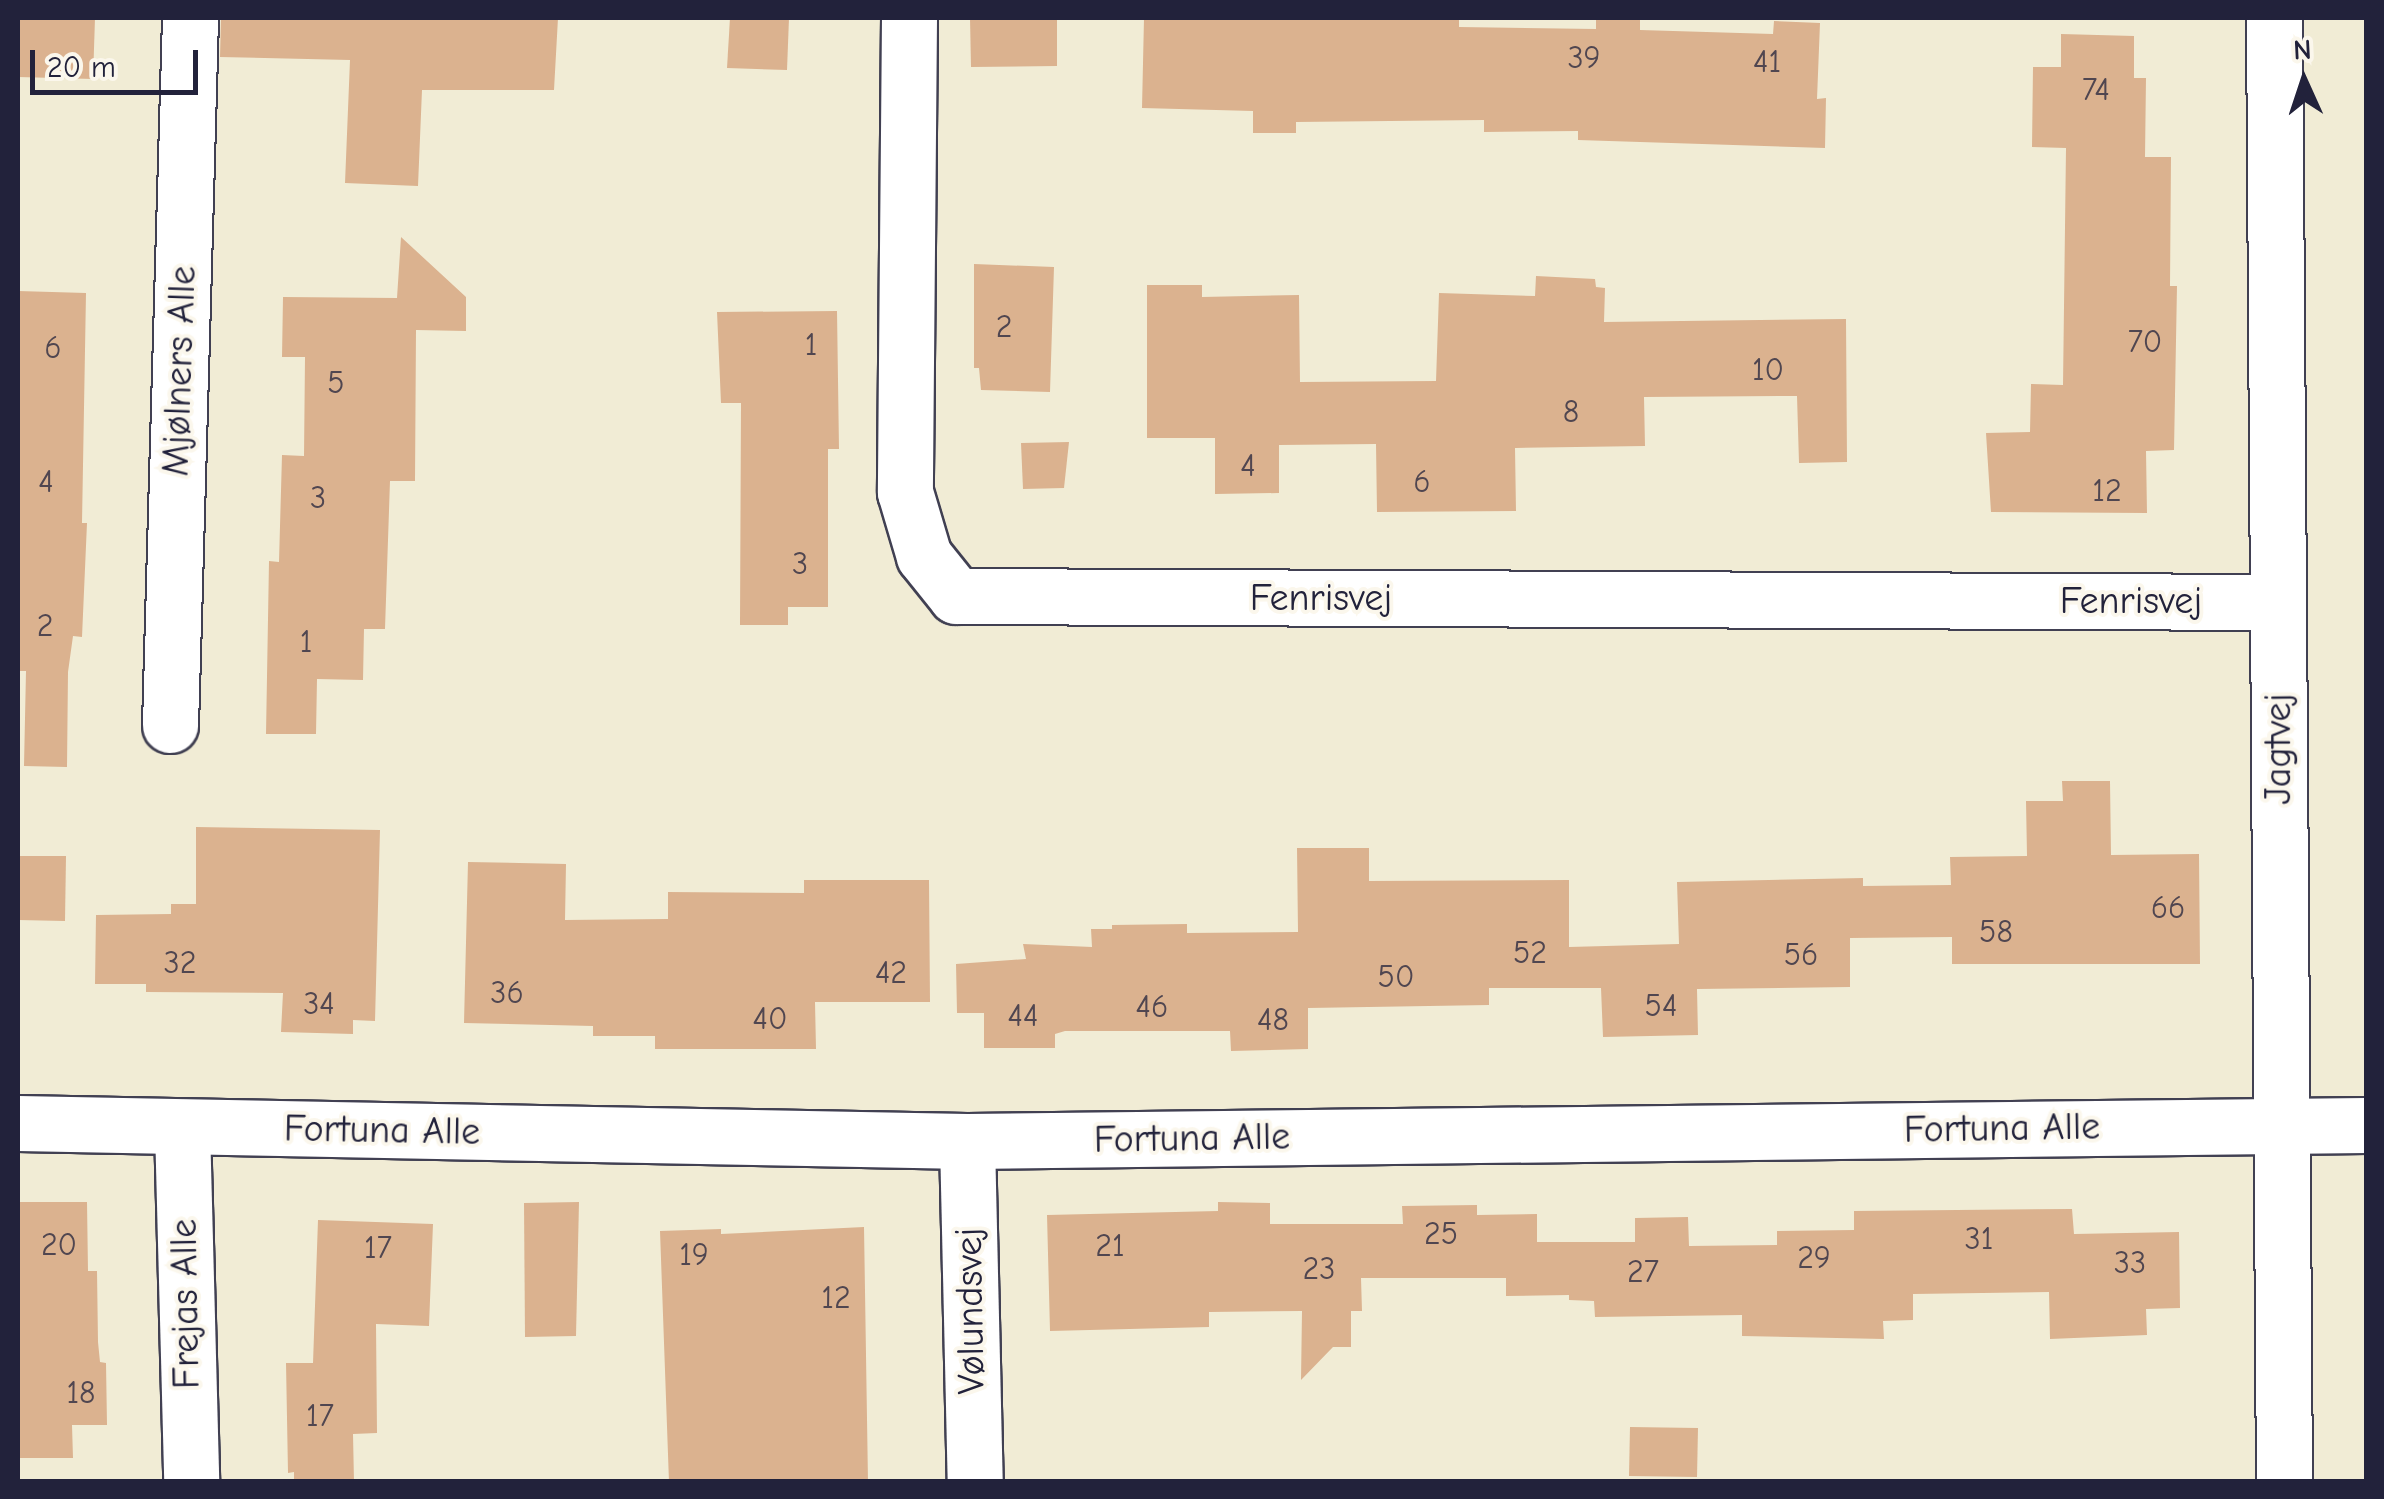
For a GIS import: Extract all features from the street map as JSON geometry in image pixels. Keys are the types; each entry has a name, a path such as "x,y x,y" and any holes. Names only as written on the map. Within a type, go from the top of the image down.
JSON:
{"street":[{"name":"Mjølners Alle","path":"170,725 190,18"},
{"name":"Fenrisvej","path":"910,18 905,492 924,556 956,596 2278,602"},
{"name":"Jagtvej","path":"2274,18 2284,1482"},
{"name":"Fortuna Alle","path":"18,1123 967,1142 2366,1125"},
{"name":"Frejas Alle","path":"182,1127 191,1482"},
{"name":"Vølundsvej","path":"967,1142 975,1482"}],"building":[{"path":"18,18 95,18 93,79 18,77"},
{"path":"221,18 558,18 554,90 422,90 418,186 345,183 350,60 220,57"},
{"path":"730,18 789,18 787,70 727,68"},
{"path":"970,18 1057,18 1057,66 971,67"},
{"path":"1144,18 1459,18 1459,27 1596,29 1596,18 1640,18 1640,30 1773,34 1774,21 1820,23 1817,99 1826,98 1825,148 1578,140 1578,131 1484,132 1484,120 1296,122 1296,133 1253,133 1253,111 1142,108"},
{"path":"2061,34 2134,36 2134,78 2146,78 2145,157 2171,157 2170,286 2177,286 2174,450 2146,451 2147,513 1991,512 1986,433 2030,432 2031,384 2063,385 2066,148 2032,147 2033,67 2061,67"},
{"path":"401,237 466,297 466,331 416,330 415,481 390,481 385,629 364,629 363,680 317,679 316,734 266,734 269,561 279,562 282,455 304,456 305,357 282,357 283,297 397,298"},
{"path":"974,264 1054,267 1050,392 981,390 979,368 974,368"},
{"path":"1536,276 1595,279 1596,287 1605,288 1604,322 1846,319 1847,462 1799,463 1797,396 1644,397 1645,446 1515,448 1516,511 1377,512 1376,444 1279,445 1279,493 1215,494 1215,438 1147,438 1147,285 1202,285 1202,297 1299,295 1300,382 1436,381 1439,293 1535,296"},
{"path":"18,291 86,293 82,523 87,523 82,637 73,636 68,672 67,767 24,766 26,671 18,671"},
{"path":"837,311 839,449 828,449 828,607 788,607 788,625 740,625 741,403 721,403 717,312"},
{"path":"1069,442 1064,488 1023,489 1021,443"},
{"path":"2062,781 2110,781 2111,855 2199,854 2200,964 1952,964 1952,937 1850,938 1850,987 1697,989 1698,1035 1603,1037 1601,988 1489,988 1489,1005 1308,1008 1308,1049 1231,1051 1230,1031 1065,1031 1055,1034 1055,1048 984,1048 984,1013 957,1013 956,964 1026,959 1023,944 1092,947 1091,929 1112,929 1112,925 1187,924 1187,933 1298,932 1297,848 1369,848 1369,881 1569,880 1569,947 1679,944 1677,882 1863,878 1863,886 1951,885 1950,857 2027,856 2026,801 2063,801"},
{"path":"196,827 380,830 375,1021 353,1020 353,1034 281,1032 283,993 146,992 146,984 95,984 96,915 171,914 171,904 196,904"},
{"path":"18,856 66,856 65,921 18,920"},
{"path":"468,862 566,864 565,920 668,919 668,892 804,893 804,880 929,880 930,1002 815,1002 816,1049 655,1049 655,1036 593,1036 593,1026 464,1023"},
{"path":"18,1202 87,1202 88,1271 97,1271 98,1342 100,1362 106,1363 107,1425 72,1425 73,1458 18,1458"},
{"path":"579,1202 576,1336 525,1337 524,1203"},
{"path":"1218,1202 1270,1203 1270,1224 1403,1224 1402,1206 1477,1205 1477,1215 1537,1214 1537,1242 1635,1242 1635,1218 1688,1217 1689,1246 1777,1245 1777,1231 1854,1230 1854,1211 2072,1209 2074,1234 2179,1232 2180,1308 2146,1309 2147,1335 2050,1339 2049,1292 1913,1294 1913,1320 1883,1321 1884,1339 1742,1336 1742,1315 1595,1317 1594,1301 1569,1300 1569,1295 1506,1296 1506,1278 1361,1278 1362,1311 1351,1311 1351,1347 1333,1347 1301,1380 1302,1311 1209,1312 1209,1327 1050,1331 1047,1215 1218,1211"},
{"path":"318,1220 433,1224 429,1326 376,1324 377,1433 353,1434 354,1482 294,1482 294,1472 288,1473 286,1363 313,1363"},
{"path":"864,1227 868,1482 669,1482 660,1231 721,1229 721,1234"},
{"path":"1630,1427 1698,1428 1697,1477 1629,1476"}]}
